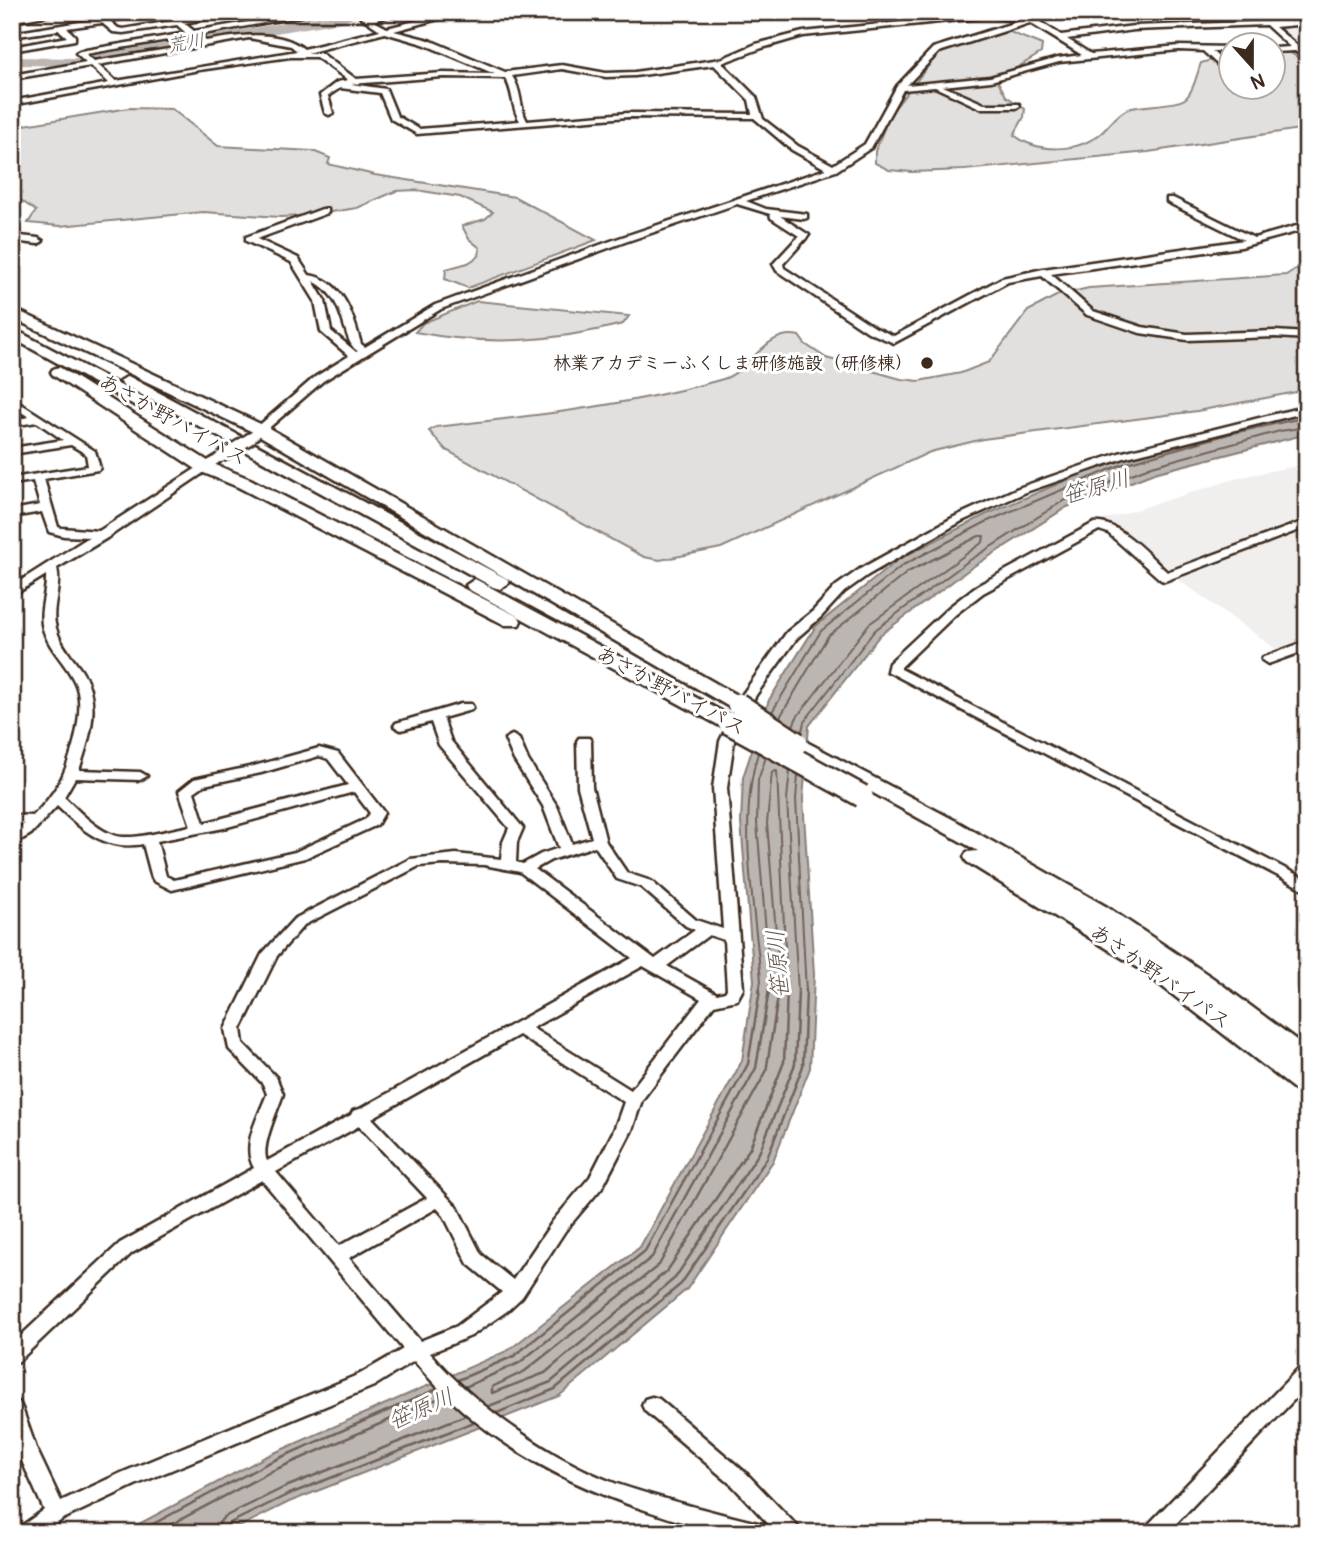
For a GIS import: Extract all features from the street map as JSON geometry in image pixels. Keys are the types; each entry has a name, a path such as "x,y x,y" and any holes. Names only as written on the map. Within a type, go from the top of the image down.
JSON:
{"highway":[{"path":"12,312 256,434 733,712"},
{"name":"あさか野バイパス","path":"12,319 733,712 864,789 1145,962 1307,1086"},
{"name":"あさか野バイパス","path":"12,332 733,712 797,743 864,789 999,853 1100,913 1247,1014 1307,1061"},
{"path":"12,343 254,488 653,692 733,712"}],"street":[{"path":"12,20 63,12"},
{"path":"94,12 116,30 123,31 228,13 236,17 269,12"},
{"path":"12,35 153,12"},
{"path":"115,84 80,54 321,12"},
{"path":"356,12 386,31 426,41 506,75 515,85 516,111 525,123"},
{"path":"368,20 398,12"},
{"path":"12,103 290,55 461,12"},
{"path":"12,592 256,434 319,379 438,307 622,240 833,169 868,146 900,88 936,50 947,44 1056,12"},
{"path":"329,113 324,95 340,84 354,81 506,75 562,67 606,75 635,74 716,62 803,34 989,15 1031,20 1090,57"},
{"path":"876,16 886,25"},
{"path":"178,22 206,43"},
{"path":"1058,38 1134,29 1307,22"},
{"path":"1271,23 1269,25 1307,58"},
{"path":"1203,26 1210,33"},
{"path":"12,49 72,37 61,27"},
{"path":"12,77 268,33"},
{"path":"246,36 293,44 303,52"},
{"path":"1205,48 1218,62"},
{"path":"900,88 990,79 1054,61 1218,49"},
{"path":"1288,49 1295,49"},
{"path":"156,53 165,60"},
{"path":"290,55 318,55 354,81"},
{"path":"716,62 753,99 756,116 768,129 833,169"},
{"path":"106,77 173,66 180,72"},
{"path":"340,84 384,92 392,114 415,131 628,115 756,116"},
{"path":"935,86 946,88 983,106 1016,106"},
{"path":"1170,200 1253,241"},
{"path":"737,201 775,213 804,216"},
{"path":"325,211 249,239 290,256 320,301 327,332 359,353"},
{"path":"775,213 774,216 778,220 804,235 778,264 780,269 872,330 894,340 997,283 1043,272 1253,241 1307,226"},
{"path":"12,238 38,241"},
{"path":"1043,272 1090,313 1140,330 1187,337 1275,334 1307,336"},
{"path":"305,277 318,279 339,298 359,353"},
{"path":"12,401 91,453 94,468 12,481"},
{"path":"762,1533 636,1499 570,1472 491,1424 432,1369 263,1169 256,1156 258,1139 275,1094 270,1081 235,1045 233,1029 270,954 299,922 415,862 454,858 508,864 524,869 649,963 711,998 724,1000 731,996 735,989 720,788 727,741 749,695 792,635 817,614 840,589 904,547 1022,491 1123,454 1307,409"},
{"path":"12,423 38,419"},
{"path":"12,451 75,441"},
{"path":"38,477 52,528 57,532 103,535"},
{"path":"12,514 47,508"},
{"path":"1303,528 1165,577 1112,530 1098,526 979,590 952,611 894,666 894,671 1307,886"},
{"path":"12,841 37,821 56,797 68,774 87,717 82,684 60,652 49,628 48,605 53,586 51,569"},
{"path":"1268,660 1307,645"},
{"path":"401,726 466,707"},
{"path":"436,716 444,742 516,828 510,842 508,864"},
{"path":"512,739 550,806 567,851"},
{"path":"584,741 584,787 599,842 620,875 646,884 687,920 730,937"},
{"path":"149,839 159,878 172,885 306,853 372,822 377,813 333,756 319,752 256,771 199,782 186,791 199,829"},
{"path":"68,774 140,776"},
{"path":"56,797 108,839 127,842 199,829 357,787"},
{"path":"12,819 37,821"},
{"path":"524,869 546,857 599,842"},
{"path":"12,1356 126,1248 518,1027 649,963 707,929"},
{"path":"27,1533 56,1513 128,1479 340,1393 417,1350 478,1322 514,1292 559,1226 597,1181 623,1130 633,1099 711,998"},
{"path":"518,1027 633,1099"},
{"path":"359,1115 456,1219 474,1259 514,1292"},
{"path":"337,1256 439,1199"},
{"path":"1153,1533 1307,1373"},
{"path":"652,1405 740,1480 791,1533"},
{"path":"12,1408 19,1451 56,1513"}],"shaded area":[{"path":"1307,24 1307,55 1288,37 1288,32 1282,32 1275,25"},
{"path":"1000,28 1042,45 1041,53 997,80 1006,96 1025,109 1024,117 1014,135 1034,145 1057,148 1080,145 1100,134 1128,109 1181,101 1191,91 1201,63 1218,58 1218,102 1288,102 1288,53 1307,64 1307,128 1148,152 964,170 911,172 889,170 875,163 875,151 890,114 938,54 986,30"},
{"path":"129,108 172,109 218,146 313,151 330,158 328,164 375,175 515,197 596,240 468,288 445,279 446,269 468,263 479,256 480,248 469,239 462,226 485,219 493,212 460,197 416,190 396,191 357,208 305,216 203,212 60,226 28,223 36,211 12,194 12,127"},
{"path":"1307,207 1307,390 1197,411 983,439 930,452 721,548 660,560 644,557 446,450 429,431 436,427 616,403 723,379 742,368 768,344 787,335 799,336 805,344 826,358 901,379 919,381 961,373 989,362 1028,311 1058,295 1089,288 1286,275 1302,265 1298,236 1300,222"},
{"path":"477,301 629,316 623,324 596,330 519,340 468,339 415,332 423,323"},
{"path":"1307,464 1307,641 1276,649 1097,522 1241,477"}],"water":[{"name":"笹原川","path":"1307,410 1307,434 1154,473 1067,507 971,568 880,635 809,726 803,799 814,974 810,1068 773,1161 687,1289 559,1396 289,1502 227,1533 122,1533 265,1457 509,1350 640,1247 742,1061 754,981 741,823 743,777 769,700 816,626 899,559 985,515 1121,457"}],"waterway":[{"name":"荒川","path":"12,61 79,62 342,18 360,12"}],"place":[{"name":"林業アカデミーふくしま研修施設（研修棟）","path":"927,363"}]}
